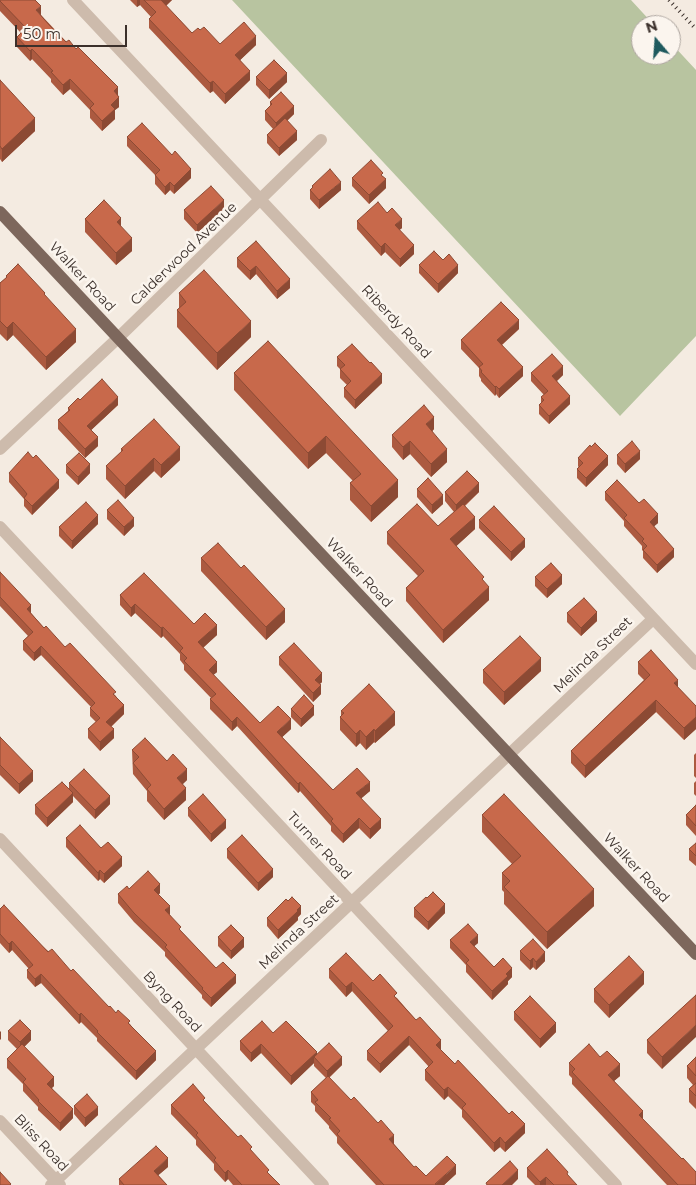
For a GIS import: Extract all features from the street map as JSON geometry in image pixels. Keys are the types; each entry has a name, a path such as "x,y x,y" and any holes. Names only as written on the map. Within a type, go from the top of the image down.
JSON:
{"main road":[{"name":"Walker Road","path":"0,212 696,954"}],"street":[{"name":"Riberdy Road","path":"73,0 696,664"},
{"name":"Calderwood Avenue","path":"0,449 118,338 321,140"},
{"name":"Turner Road","path":"0,527 616,1185"},
{"name":"Melinda Street","path":"56,1184 196,1049 653,618"},
{"name":"Byng Road","path":"0,838 323,1185"},
{"name":"Bliss Road","path":"0,1121 56,1184"}],"green space":[{"path":"232,0 631,0 645,15 631,15 631,65 681,65 681,54 696,70 696,336 620,416"}],"building":[{"path":"0,0 35,0 41,6 36,10 51,27 66,42 69,40 76,49 78,47 118,87 114,91 119,97 111,105 115,109 102,121 90,108 94,104 70,79 63,85 51,72 53,71 32,49 30,51 17,37 26,28"},
{"path":"144,0 161,0 192,33 198,28 200,30 204,27 220,44 244,22 256,36 235,55 250,71 225,94 213,81 210,83 149,19 156,12"},
{"path":"274,60 287,73 269,90 256,77"},
{"path":"0,80 35,118 2,149 0,146"},
{"path":"281,92 294,106 276,123 265,111 272,104 270,102"},
{"path":"285,118 297,131 279,148 267,135"},
{"path":"142,123 172,155 175,151 191,169 174,186 170,182 165,187 155,175 160,170 127,137"},
{"path":"371,160 386,179 369,195 352,178"},
{"path":"330,169 341,182 319,200 310,190"},
{"path":"211,186 224,200 197,225 184,210"},
{"path":"104,200 121,218 117,222 132,238 116,253 85,219"},
{"path":"378,202 387,213 392,208 402,219 395,225 414,245 400,259 385,243 381,247 357,221"},
{"path":"256,241 290,279 277,291 256,266 250,271 237,258"},
{"path":"434,251 443,260 449,254 458,265 438,284 419,265"},
{"path":"18,264 76,329 46,357 13,322 7,328 0,321 0,283"},
{"path":"204,270 251,321 217,353 177,310 186,302 179,293"},
{"path":"501,302 519,320 497,340 523,367 499,389 481,372 479,367 483,364 461,340"},
{"path":"268,341 398,480 371,506 350,483 361,474 326,436 308,453 234,373"},
{"path":"352,344 382,374 355,400 344,388 351,381 340,369 345,365 337,357"},
{"path":"552,354 563,366 552,376 570,396 549,416 539,405 544,400 541,397 548,391 531,373"},
{"path":"102,379 118,397 87,426 98,437 85,449 58,420 70,410 68,408 78,398 80,400"},
{"path":"424,405 434,417 426,424 447,449 431,464 410,441 403,447 392,435"},
{"path":"154,419 180,447 161,465 154,458 125,486 106,466 123,450 121,449"},
{"path":"632,441 640,451 625,464 617,455"},
{"path":"595,443 608,456 586,478 577,469 583,463 578,458 590,445 591,447"},
{"path":"28,452 33,458 36,455 59,480 32,506 24,498 27,494 9,473"},
{"path":"79,453 90,464 78,477 66,465"},
{"path":"467,471 479,483 456,505 445,492"},
{"path":"428,478 443,495 432,505 417,489"},
{"path":"617,480 639,503 644,499 658,514 650,522 674,549 657,565 643,550 647,546 642,541 644,539 624,518 627,515 605,492"},
{"path":"118,500 134,518 124,527 107,510"},
{"path":"86,502 98,515 72,541 59,527"},
{"path":"417,504 438,526 463,504 475,517 450,539 484,577 482,579 489,587 443,630 406,588 424,571 387,532"},
{"path":"494,506 525,539 511,552 479,520"},
{"path":"218,543 241,568 244,565 285,609 266,627 201,558"},
{"path":"551,563 562,575 547,589 535,577"},
{"path":"0,572 31,605 27,609 44,628 46,626 65,647 70,643 116,692 113,694 124,705 106,722 114,729 100,742 88,729 100,718 90,708 95,703 41,646 34,653 23,641 33,632 0,597"},
{"path":"144,573 194,624 205,613 217,625 198,642 217,662 209,670 260,723 278,706 291,719 277,732 333,790 357,768 370,782 356,793 381,819 370,829 359,818 343,834 331,821 333,819 300,782 298,784 237,717 232,722 210,699 216,694 184,661 187,658 180,651 183,648 163,627 161,628 135,604 131,608 120,595"},
{"path":"584,598 597,612 581,628 567,613"},
{"path":"520,636 541,658 504,692 483,670"},
{"path":"294,643 322,673 315,680 321,685 313,693 279,657"},
{"path":"651,650 678,680 674,683 696,706 696,717 684,728 656,700 585,766 571,751 650,675 638,662"},
{"path":"369,684 395,712 366,737 360,730 356,734 340,717 344,713 341,711"},
{"path":"304,695 314,706 301,719 291,709"},
{"path":"0,737 33,771 19,784 0,765"},
{"path":"145,738 167,761 173,754 187,769 177,778 186,788 164,809 147,789 151,785 133,763 139,757 132,750"},
{"path":"84,769 110,796 95,810 69,783"},
{"path":"62,782 73,793 47,818 35,805"},
{"path":"203,794 226,820 211,834 188,808"},
{"path":"504,794 594,889 547,932 504,887 510,881 502,873 521,856 482,815"},
{"path":"696,805 696,826 686,815"},
{"path":"80,825 101,848 108,842 122,857 104,874 100,870 98,873 66,838"},
{"path":"242,835 273,869 258,883 227,849"},
{"path":"696,843 696,856 689,849"},
{"path":"148,871 160,884 154,890 170,906 165,910 181,927 179,929 216,968 223,962 236,975 211,998 165,947 167,945 134,913 118,894 127,886 129,889"},
{"path":"433,892 445,904 428,922 414,908"},
{"path":"292,897 301,906 278,930 267,918 286,899 288,901"},
{"path":"4,905 48,952 52,949 71,971 73,969 109,1007 116,1013 118,1010 130,1021 128,1023 156,1051 136,1071 81,1013 79,1015 41,974 35,979 27,970 33,965 12,941 9,944 0,934 0,909"},
{"path":"468,924 478,935 470,942 494,967 503,958 512,968 506,974 508,976 492,991 466,963 469,960 450,940"},
{"path":"231,925 244,938 231,951 218,937"},
{"path":"533,939 545,952 536,962 533,958 530,961 520,951"},
{"path":"346,953 373,981 380,974 397,993 394,996 416,1020 420,1017 441,1040 436,1045 455,1064 458,1060 509,1114 512,1111 525,1124 505,1143 500,1137 494,1143 462,1108 466,1104 448,1087 444,1090 425,1070 433,1062 409,1036 380,1064 367,1051 393,1026 352,982 346,987 329,969"},
{"path":"629,956 644,972 609,1005 594,989"},
{"path":"696,995 696,1025 662,1057 647,1040"},
{"path":"530,996 556,1023 540,1039 514,1012"},
{"path":"20,1020 31,1031 20,1042 8,1031"},
{"path":"262,1021 273,1033 286,1021 317,1052 291,1076 261,1044 251,1053 240,1041"},
{"path":"329,1043 342,1057 327,1071 314,1057"},
{"path":"22,1044 54,1077 47,1084 73,1109 60,1123 38,1101 23,1082 26,1079 7,1059"},
{"path":"589,1044 600,1057 607,1051 620,1064 608,1075 643,1111 639,1115 696,1172 696,1185 678,1185 572,1072 575,1069 569,1063"},
{"path":"696,1057 696,1076 687,1066"},
{"path":"328,1076 351,1100 354,1097 378,1123 381,1120 394,1135 389,1139 414,1167 416,1166 426,1176 447,1156 456,1165 436,1185 384,1185 337,1134 340,1131 329,1119 331,1118 315,1102 318,1100 311,1092"},
{"path":"696,1083 696,1096 689,1089"},
{"path":"193,1084 205,1098 203,1100 238,1137 241,1135 252,1147 250,1149 269,1170 267,1172 280,1185 242,1185 228,1170 225,1173 214,1160 216,1158 196,1135 198,1133 171,1105"},
{"path":"87,1094 98,1107 85,1118 74,1106"},
{"path":"156,1146 168,1158 154,1171 167,1185 124,1185 119,1179"},
{"path":"547,1149 577,1185 554,1185 546,1177 540,1182 527,1168"},
{"path":"510,1161 518,1170 502,1185 487,1185 486,1183"},
{"path":"0,1172 11,1184 10,1185 0,1185"}],"railway":[{"path":"669,0 696,29"}]}
